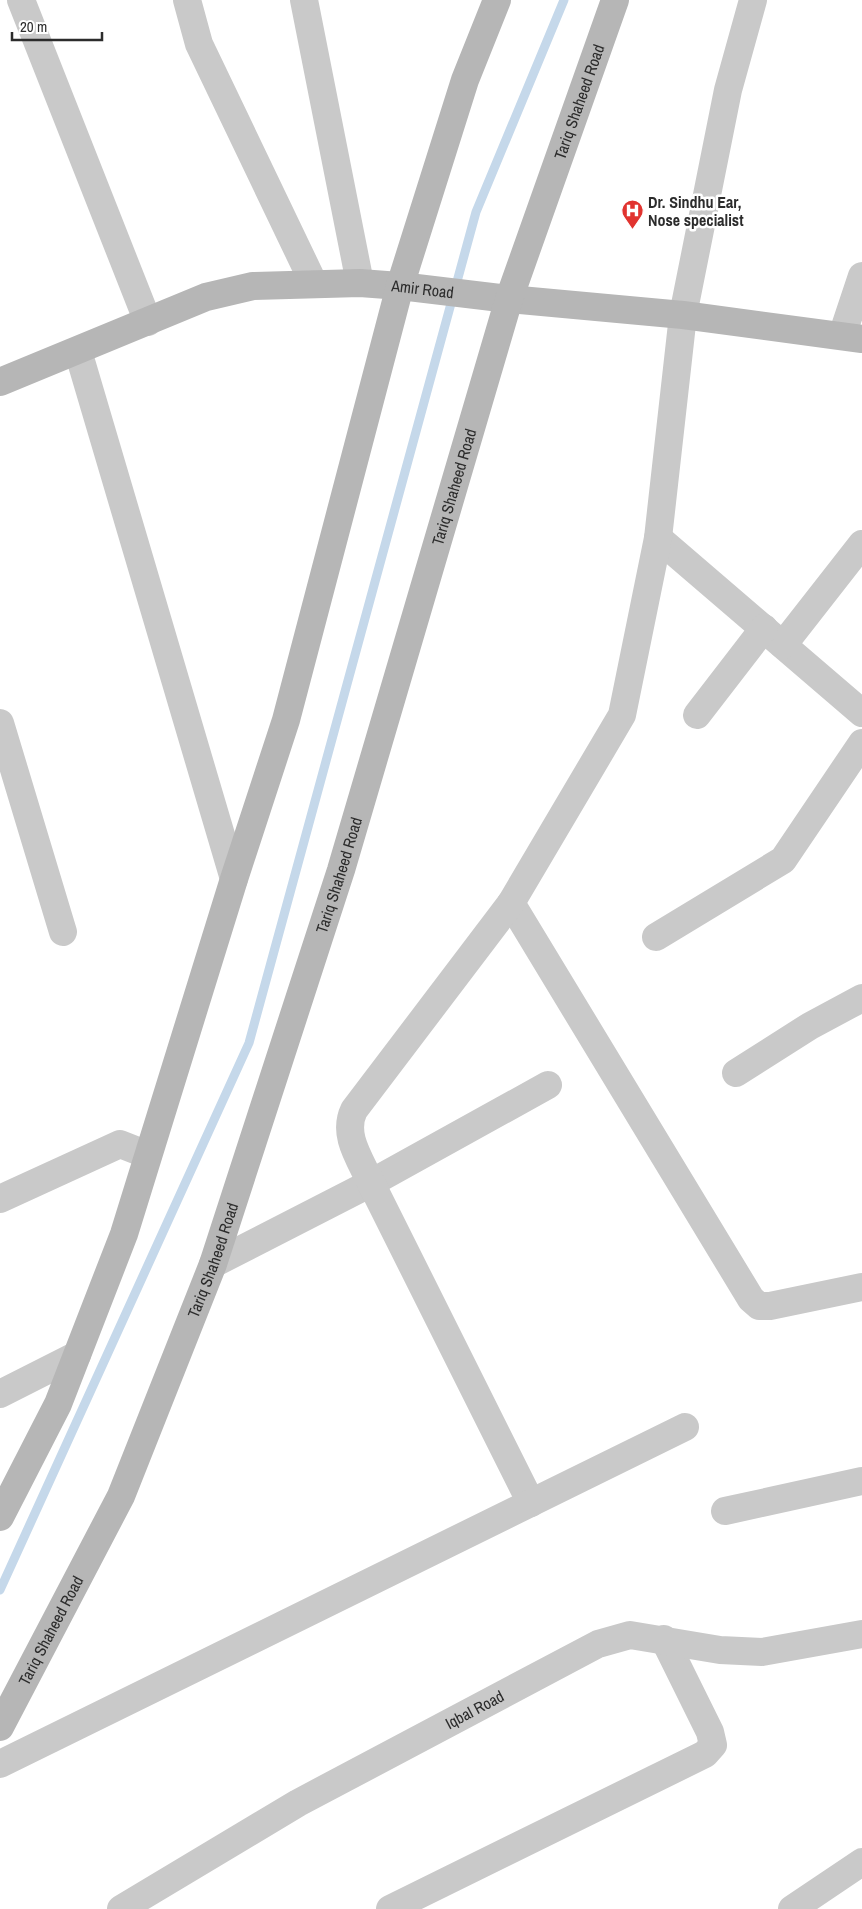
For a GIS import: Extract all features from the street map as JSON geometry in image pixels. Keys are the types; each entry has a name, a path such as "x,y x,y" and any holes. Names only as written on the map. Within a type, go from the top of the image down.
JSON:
{"main road":[{"path":"0,1517 58,1404 124,1234 234,879 286,720 465,80 498,0"},
{"name":"Tariq Shaheed Road","path":"0,1727 121,1496 213,1264 341,870 502,298 615,0"},
{"name":"Amir Road","path":"0,382 206,297 254,286 360,283 408,286 502,298 682,315 852,337"}],"street":[{"path":"21,0 148,322"},
{"path":"187,0 199,44 314,284"},
{"path":"304,0 360,283"},
{"path":"531,1502 371,1184 350,1135 348,1122 354,1110 511,903 622,715 658,538 682,315 728,90 753,0"},
{"path":"852,337 862,276"},
{"path":"78,351 234,879"},
{"path":"658,538 862,713"},
{"path":"698,715 862,544"},
{"path":"0,723 62,932"},
{"path":"656,937 783,860 862,743"},
{"path":"511,903 751,1299 759,1306 770,1306 862,1287"},
{"path":"736,1073 810,1026 862,998"},
{"path":"213,1264 371,1184 548,1084"},
{"path":"0,1199 120,1144 148,1155"},
{"path":"0,1394 78,1355"},
{"path":"0,1764 685,1427"},
{"path":"725,1511 862,1481"},
{"name":"Iqbal Road","path":"120,1909 298,1803 598,1644 630,1635 664,1639 720,1650 762,1652 862,1634"},
{"path":"390,1909 705,1754 713,1745 710,1732 664,1639"},
{"path":"792,1909 862,1862"}],"waterway":[{"path":"0,1590 249,1043 476,212 564,0"}],"place":[{"name":"Dr. Sindhu Ear, Nose specialist","path":"632,230"}]}
